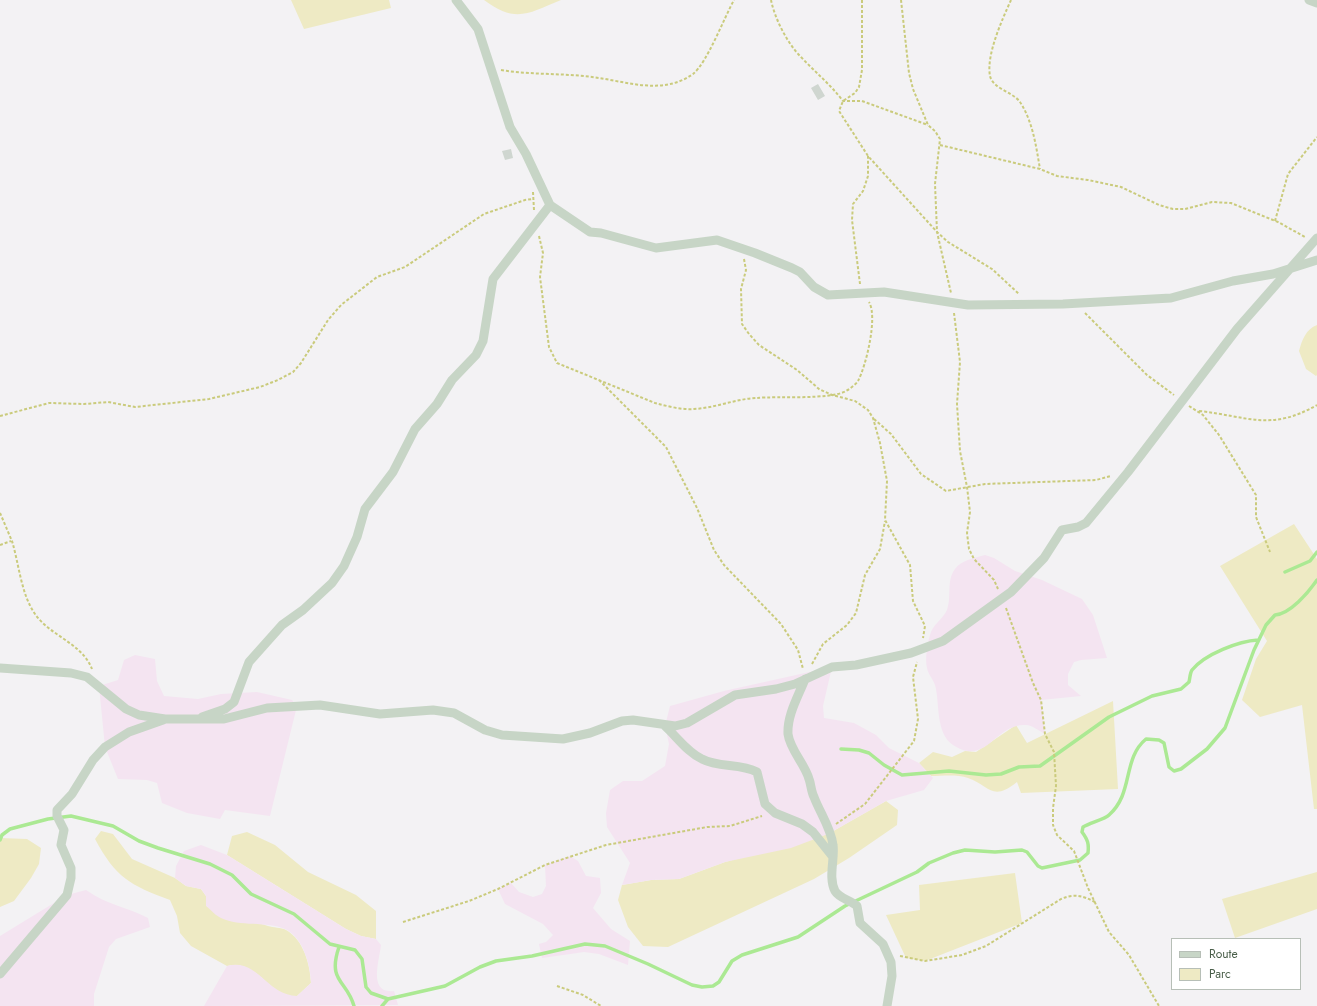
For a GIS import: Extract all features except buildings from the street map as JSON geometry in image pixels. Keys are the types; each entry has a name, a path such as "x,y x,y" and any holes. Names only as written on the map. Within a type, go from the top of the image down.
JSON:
{"street":[{"path":"456,0 478,29 510,127 526,154 550,205 590,232 600,233 640,245 656,248 717,240 800,272 814,287 828,296 884,292 968,305 1076,303 1171,298 1234,280 1273,274 1317,260"},
{"path":"1309,0 1317,3"},
{"path":"198,719 224,709 234,702 249,662 282,625 303,610 332,583 344,566 357,537 365,509 393,472 415,429 437,404 452,380 476,355 483,341 493,279 550,205"},
{"path":"0,668 71,673 87,678 99,686 126,710 165,719 224,719 267,708 320,705 380,714 420,710 440,711 454,713 485,730 502,736 563,739 590,733 622,721 632,720 665,726 687,723 735,696 776,689 805,679 832,667 856,665 921,649 943,641 1011,592 1044,558 1062,530 1086,523 1128,472 1237,329 1316,240"},
{"path":"805,679 791,713 788,726 789,737 809,777 813,796 828,829 833,845 834,890 839,896 850,900 857,906 860,923 883,944 891,962 892,976 888,1006"},
{"path":"0,974 67,895 71,878 71,868 61,845 64,830 57,816 57,810 72,794 93,760 105,746 129,732 165,719"},
{"path":"665,726 690,751 703,760 749,768 757,772 765,804 775,813 802,824 813,832 833,857"}],"path":[{"path":"491,68 518,73 592,77 640,86 654,86 682,80 694,73 708,54 734,0"},
{"path":"771,0 773,12 790,42 800,56 829,83 843,102"},
{"path":"862,0 862,70 859,87 855,93 843,102 839,111 868,156 948,242 992,270 1016,292 1036,304"},
{"path":"901,0 909,73 913,89 928,125"},
{"path":"1011,0 1000,26 990,60 990,76 992,82 1019,101 1035,136 1040,169"},
{"path":"843,102 862,101 928,125 936,131 940,139 936,184 938,232 953,303 960,362 957,404 960,451 968,487 970,512 967,533 970,549 974,559 994,580 1003,598 1020,649 1041,700 1044,734 1054,752 1056,786 1053,808 1053,825 1057,835 1074,851 1095,903 1109,932 1129,955 1159,1006"},
{"path":"1275,221 1288,174 1317,137"},
{"path":"940,145 1040,169 1057,176 1088,180 1120,187 1159,205 1173,209 1185,209 1212,202 1231,203 1316,240"},
{"path":"534,173 533,199 536,222 543,253 540,277 549,347 552,356 557,363 655,403 670,407 694,409 755,398 832,395 846,391 858,382 867,354 873,319 873,308 864,293 860,282 852,220 853,204 863,190 868,176 868,156"},
{"path":"0,416 49,403 84,404 108,402 135,407 209,399 260,387 293,372 301,363 328,320 341,305 377,277 405,267 484,214 525,200 533,199 550,205"},
{"path":"734,246 743,258 746,270 741,289 742,324 759,345 797,370 819,389 832,395 856,401 868,410 873,418 891,434 921,474 946,491 985,484 1096,480 1128,472"},
{"path":"1076,303 1147,375 1197,410 1203,415 1219,435 1256,496 1256,517 1270,552"},
{"path":"598,379 666,447 697,508 714,550 724,565 781,624 798,650 805,679"},
{"path":"1197,410 1222,413 1265,422 1290,418 1317,405"},
{"path":"805,679 823,644 847,625 856,613 865,575 880,549 885,520 887,481 880,443 873,418"},
{"path":"0,513 11,541 27,595 35,614 48,627 88,658 99,686"},
{"path":"828,829 865,804 914,740 918,719 913,677 921,649 925,626 913,601 910,565 885,520"},
{"path":"0,545 11,541"},
{"path":"403,922 469,901 498,889 545,865 606,845 707,827 730,826 775,813"},
{"path":"883,944 900,956 925,961 962,955 986,946 1066,897 1082,895 1095,903"},
{"path":"556,986 583,995 601,1006"}],"green space":[{"path":"291,0 389,0 391,8 304,29"},
{"path":"484,0 561,0 531,12 514,14 505,12"},
{"path":"1317,325 1316,376 1306,369 1299,351 1307,332"},
{"path":"1294,524 1317,559 1317,809 1314,809 1302,705 1260,717 1242,700 1256,659 1267,641 1220,566"},
{"path":"1113,701 1118,789 1021,793 1017,782 1009,788 996,792 964,777 931,776 919,763 933,752 952,757 965,751 976,752 1016,725 1027,743"},
{"path":"886,801 898,810 897,825 849,858 814,879 668,947 643,946 628,927 618,900 622,885 651,880 679,879 725,862 828,834"},
{"path":"101,831 113,834 132,859 175,878 186,886 201,889 206,896 207,906 270,927 284,929 292,934 302,946 309,969 311,983 297,996 286,996 277,991 251,970 236,965 227,966 191,946 180,933 177,916 170,900 144,890 134,884 117,871 110,863 95,839"},
{"path":"247,832 275,845 308,872 356,895 376,911 376,939 361,936 346,929 227,855 232,836"},
{"path":"0,838 27,839 41,848 39,864 31,878 14,901 0,907"},
{"path":"1317,872 1317,909 1235,938 1222,899"},
{"path":"1015,873 1022,923 925,961 906,958 886,915 920,910 919,885"}],"sand":[{"path":"985,555 994,558 1015,571 1042,580 1082,599 1093,615 1107,658 1074,662 1068,674 1068,685 1081,696 1041,700 1045,734 1028,725 1015,726 1006,730 983,748 974,751 965,750 953,745 947,740 943,733 939,717 935,685 928,672 926,660 931,631 947,610 952,574 964,561"},
{"path":"135,655 155,659 157,681 164,696 198,699 221,694 257,692 292,700 297,706 270,816 225,810 220,819 187,813 162,803 157,783 147,780 118,779 105,747 99,686 118,680 124,660"},
{"path":"832,667 823,706 824,718 854,723 876,735 889,748 919,763 933,778 924,790 886,801 828,834 791,848 725,862 679,879 651,880 622,885 630,863 607,827 606,813 610,790 623,781 642,781 665,766 669,744 665,726 670,706 724,691"},
{"path":"201,845 227,855 346,929 361,936 376,939 381,945 377,968 378,982 386,991 394,991 398,1005 204,1006 227,966 238,965 247,967 277,990 286,994 297,996 311,983 311,976 305,953 297,938 291,933 285,929 270,925 228,921 221,918 206,906 206,896 201,889 186,886 175,878 176,866 184,851"},
{"path":"570,856 578,861 586,876 600,878 601,893 593,908 611,929 630,941 628,965 599,954 584,952 542,958 539,944 546,942 553,935 543,924 505,904 498,889 511,883 519,892 533,897 542,894 546,886 545,865"},
{"path":"86,890 109,903 148,918 150,927 116,939 109,947 94,994 94,1006 0,1006 0,936 67,895"}],"waterway":[{"path":"1285,572 1310,561 1317,552"},
{"path":"0,840 2,835 10,829 48,819 71,816 113,826 139,841 210,864 232,875 251,894 294,914 330,944 355,950 362,959 366,987 371,993 388,999 445,986 480,967 496,961 532,956 585,944 605,946 692,985 702,987 713,986 719,982 732,961 742,955 798,937 845,906 917,872 929,863 953,853 965,850 995,852 1022,850 1027,852 1038,866 1042,868 1080,860 1088,853 1088,842 1082,832 1083,827 1109,815 1117,806 1122,797 1130,766 1139,747 1146,739 1159,740 1164,743 1169,767 1174,771 1181,769 1207,749 1225,728 1254,650 1266,625 1275,615 1281,614 1293,607 1309,591 1317,580"},
{"path":"841,749 859,750 869,753 884,765 902,775 949,771 986,775 1001,774 1019,767 1040,766 1109,717 1152,696 1181,689 1189,682 1192,670 1205,659 1223,649 1258,640"},
{"path":"339,947 335,967 339,980 351,997 354,1006"},
{"path":"382,1006 388,999"}]}
